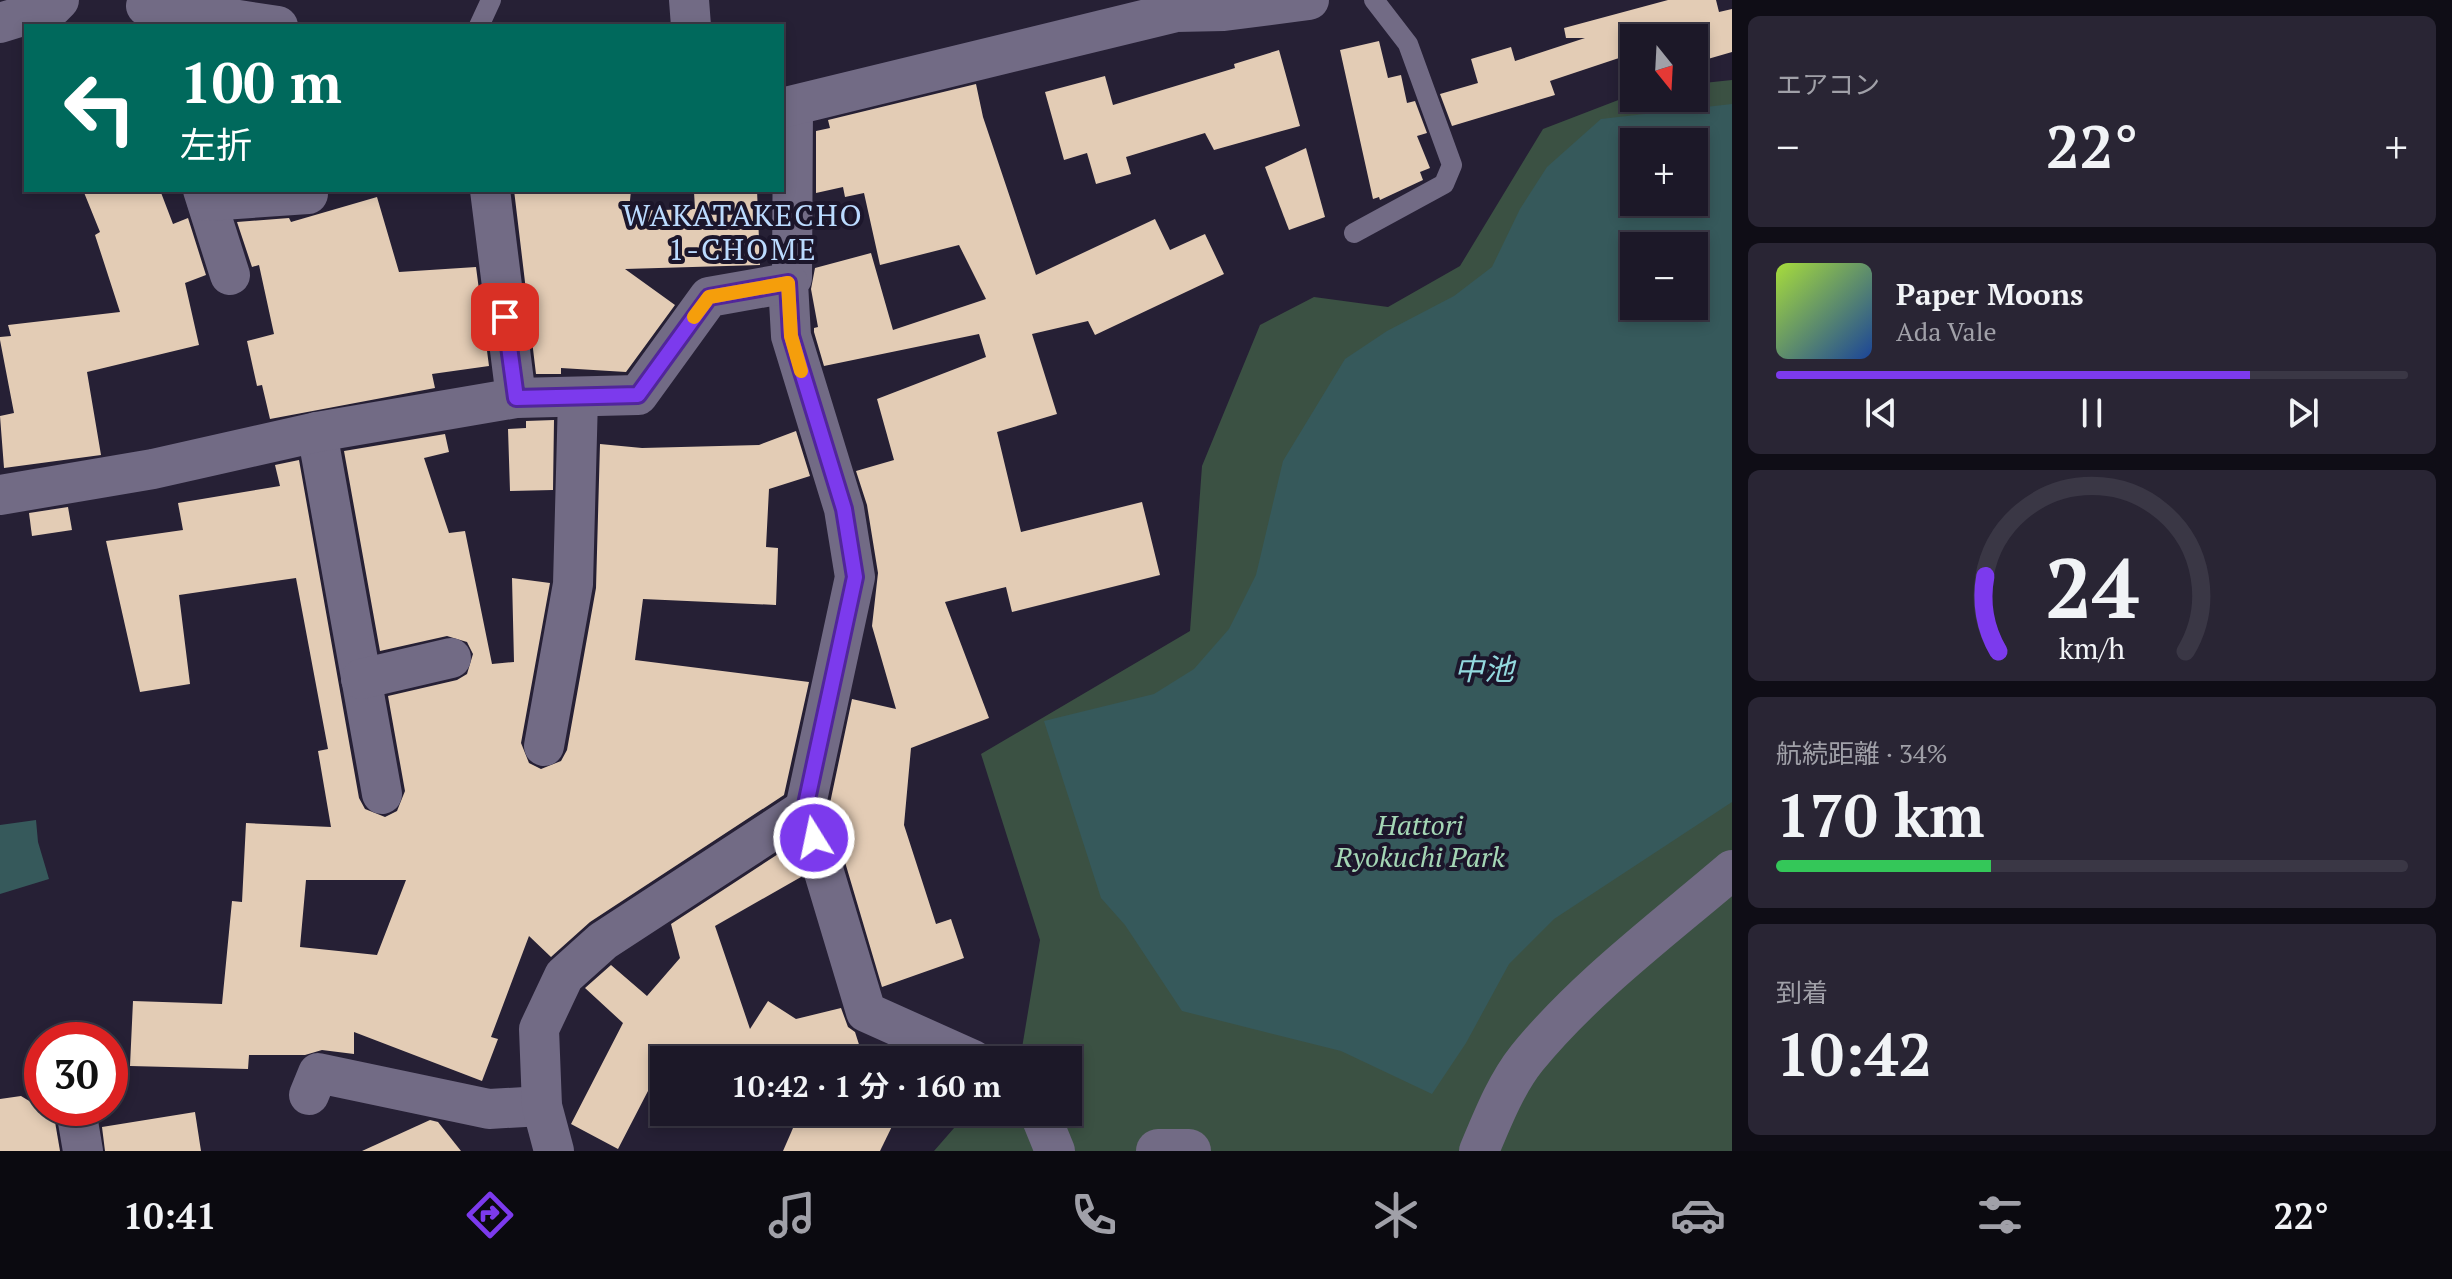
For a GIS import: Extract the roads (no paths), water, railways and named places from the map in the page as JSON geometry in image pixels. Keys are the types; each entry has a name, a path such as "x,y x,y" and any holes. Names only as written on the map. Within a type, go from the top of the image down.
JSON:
{"street":[{"path":"0,23 52,7 59,0"},
{"path":"689,0 691,24"},
{"path":"0,495 153,469 317,432 516,398 638,395 709,297 788,283 792,278 788,107 1176,12 1309,0"},
{"path":"147,11 261,24"},
{"path":"490,192 516,398"},
{"path":"230,275 205,195 308,194"},
{"path":"788,283 791,336 844,509 855,577 805,809 866,1012 942,1046"},
{"path":"544,746 573,584 578,398"},
{"path":"317,432 382,794"},
{"path":"361,679 451,658"},
{"path":"554,1151 542,1106 539,1029 564,976 603,941 805,809"},
{"path":"1479,1151 1493,1117 1526,1059 1586,996 1732,870"},
{"path":"309,1095 318,1073 489,1109 542,1106"},
{"path":"79,1126 83,1151"},
{"path":"1045,1126 1055,1151"},
{"path":"1158,1151 1189,1151"}],"lane":[{"path":"480,24 491,0"},
{"path":"1354,233 1444,184 1452,165 1408,44 1374,0"}],"water":[{"name":"中池","path":"1732,104 1732,802 1554,919 1509,964 1466,1043 1432,1094 1341,1051 1182,1011 1125,925 1101,898 1044,721 1154,694 1194,669 1229,629 1256,575 1283,461 1345,359 1387,331 1454,296 1492,267 1520,209 1547,167 1601,119 1662,112 1708,112 1708,107"},
{"path":"36,820 38,842 49,879 0,894 0,825"}],"district":[{"name":"WAKATAKECHO 1-CHOME","path":"743,232"}],"park label":[{"name":"Hattori Ryokuchi Park","path":"1420,840"}]}
